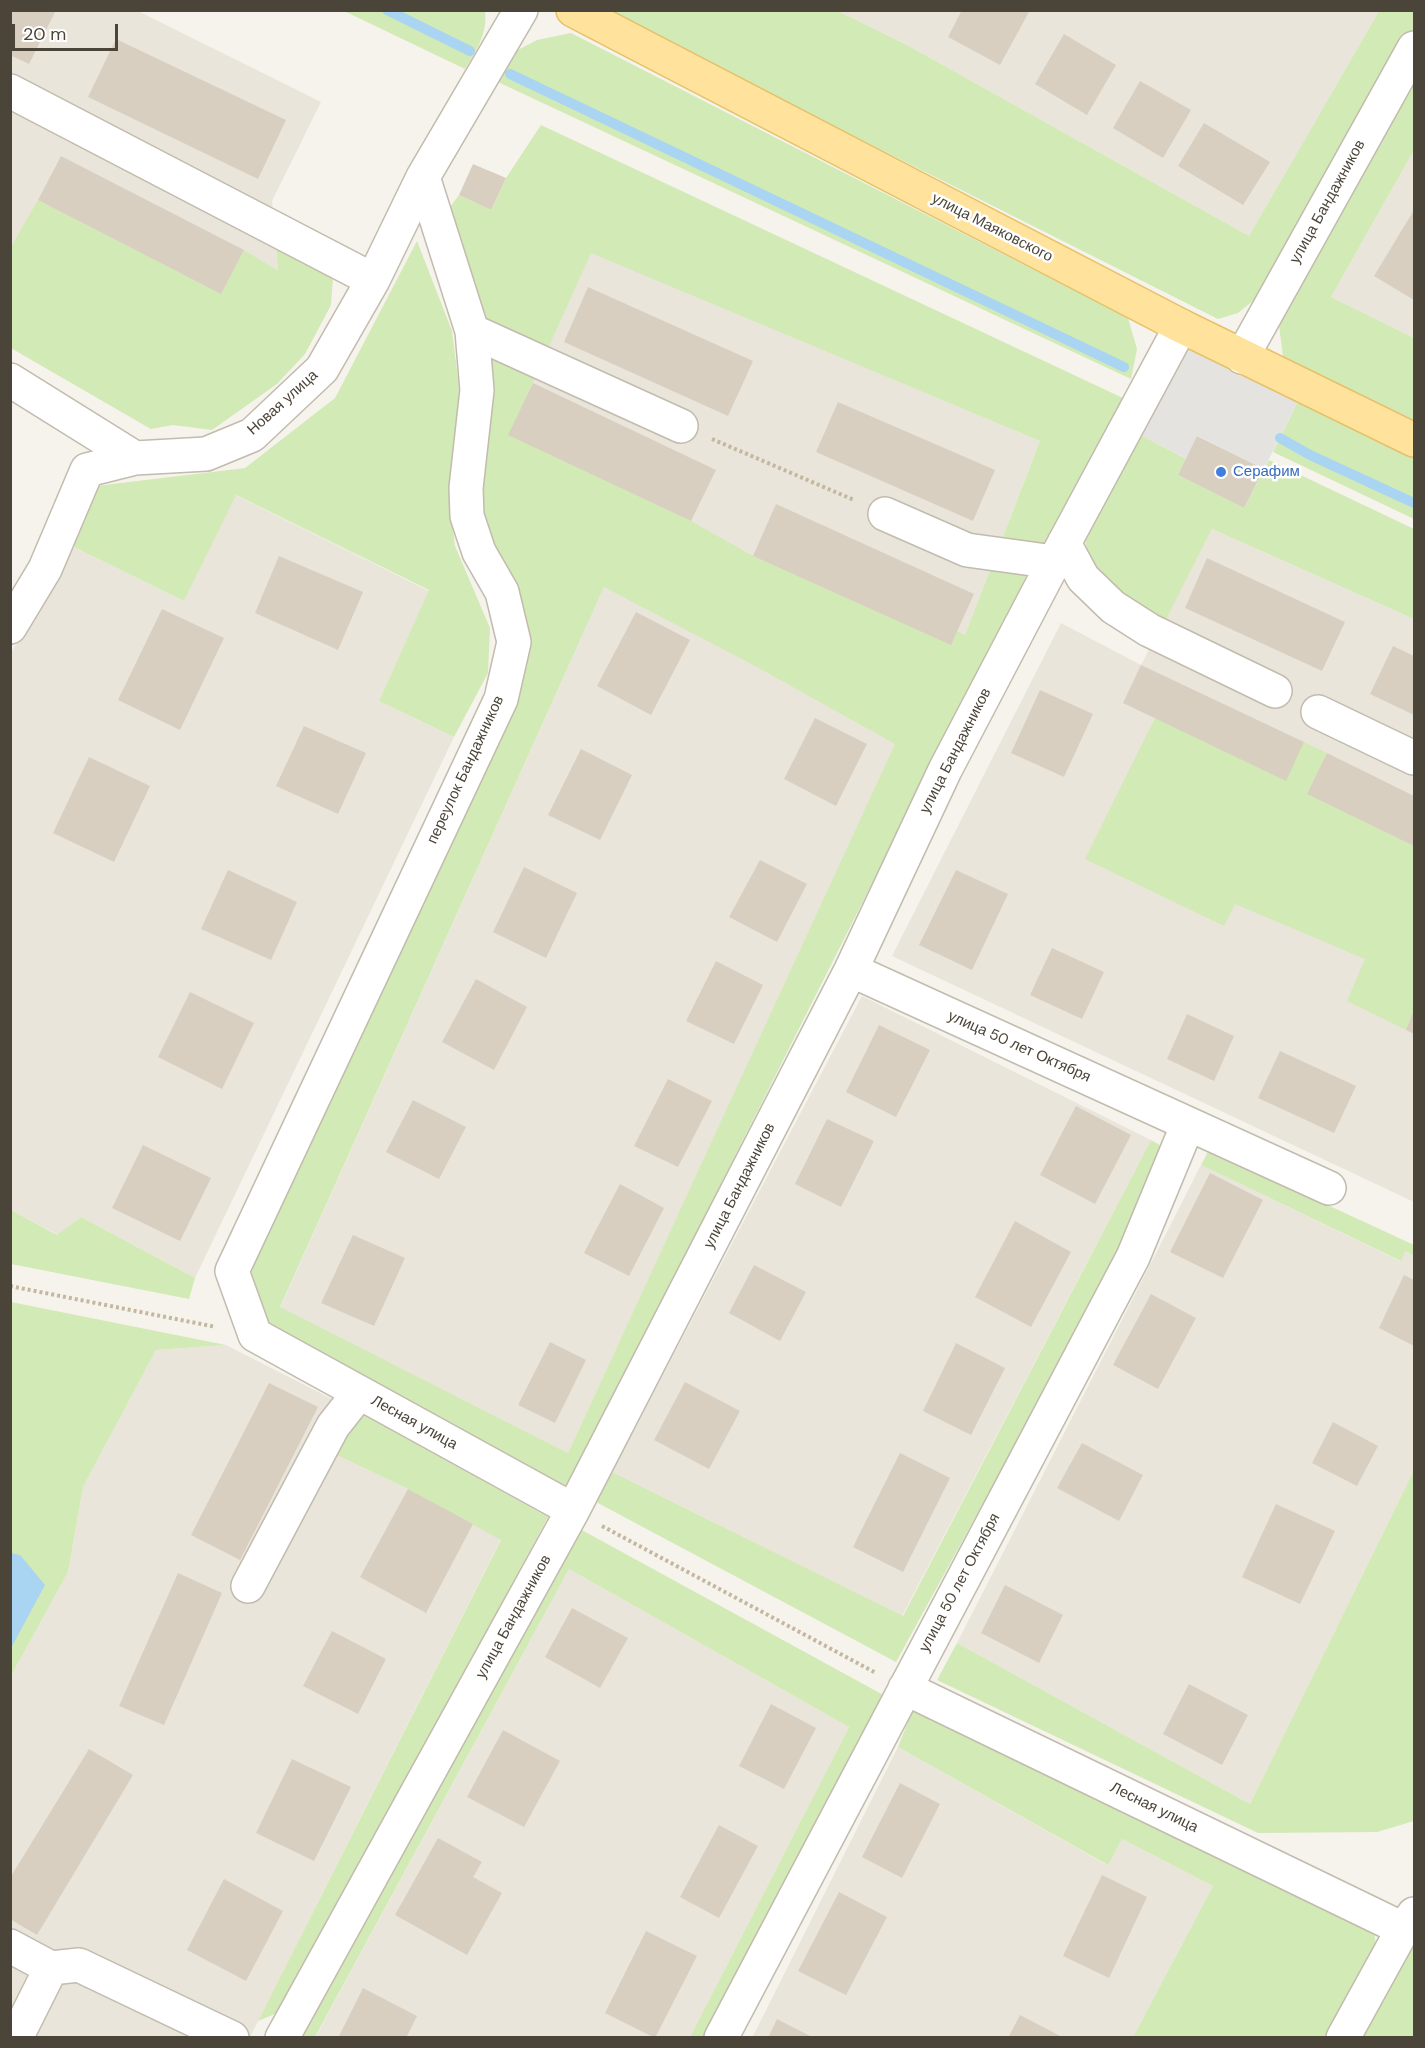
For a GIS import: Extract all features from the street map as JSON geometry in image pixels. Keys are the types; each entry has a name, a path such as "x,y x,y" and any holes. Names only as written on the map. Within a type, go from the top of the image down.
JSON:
{"main road":[{"name":"улица Маяковского","path":"573,10 1181,326 1414,440"}],"street":[{"name":"Новая улица","path":"10,627 45,569 87,470 135,458 206,454 252,435 322,369 373,280 423,177 521,10"},
{"name":"улица Бандажников","path":"1242,357 1414,48"},
{"path":"10,91 373,280"},
{"name":"переулок Бандажников","path":"255,1335 232,1271 501,699 514,642 502,592 479,552 467,516 466,488 477,390 472,331 423,177"},
{"name":"улица Бандажников","path":"282,2037 573,1510 851,970 945,770 1181,326"},
{"path":"472,331 681,426"},
{"path":"10,380 135,458"},
{"path":"885,514 967,549 1059,553 1113,607 1149,630 1275,691"},
{"path":"1318,712 1414,758"},
{"name":"улица 50 лет Октября","path":"851,970 1329,1188"},
{"name":"улица 50 лет Октября","path":"721,2037 1133,1257 1188,1124"},
{"name":"Лесная улица","path":"255,1335 573,1510"},
{"path":"248,1586 333,1426 359,1393"},
{"name":"Лесная улица","path":"905,1688 1409,1921"},
{"path":"1343,2037 1409,1921"},
{"path":"10,1946 51,1968 79,1965 232,2037"},
{"path":"16,2037 51,1968"}],"path":[{"path":"681,426 885,514"},
{"path":"10,1286 255,1335"},
{"path":"573,1510 905,1688"}],"shaded area":[{"path":"11,11 138,11 321,102 272,201 278,271 151,429 11,348"},
{"path":"838,11 1379,11 1249,236 907,45"},
{"path":"1414,150 1414,338 1331,297"},
{"path":"591,252 1040,441 965,635 896,744 568,1453 280,1308 604,587 508,435"},
{"path":"1189,347 1298,401 1264,469 1198,436 1186,459 1141,435"},
{"path":"235,495 429,591 379,701 454,737 195,1278 81,1217 58,1235 11,1210 11,653 72,546 184,601"},
{"path":"1212,529 1414,619 1414,1202 892,956 1061,623 1141,665"},
{"path":"862,996 1151,1140 902,1616 612,1472"},
{"path":"1201,1165 1400,1261 1404,1251 1414,1256 1414,1470 1250,1804 957,1643"},
{"path":"226,1345 334,1400 313,1443 408,1489 501,1539 250,2037 11,2038 11,1676 68,1572 83,1487 156,1350"},
{"path":"569,1569 849,1727 690,2037 315,2038"},
{"path":"898,1747 1107,1865 1122,1839 1213,1886 1133,2037 752,2038"}],"green space":[{"path":"344,11 485,11 485,27 480,42 465,69"},
{"path":"605,11 838,11 907,45 1249,236 1379,11 1414,11 1414,28 1291,247 1254,300 1238,313 1218,319"},
{"path":"571,33 1128,318 1137,349 1131,379 498,82 512,53 537,40"},
{"path":"1414,81 1414,150 1331,297 1414,338 1414,420 1283,357 1279,325"},
{"path":"541,125 1123,398 1025,579 568,1488 264,1323 245,1273 517,701 531,640 516,587 480,522 448,210 459,195 491,210 506,178","holes":["591,253 1040,441 965,635 957,631 951,644 753,556 691,521 509,435","604,587 757,667 895,744 568,1453 280,1307"]},
{"path":"38,200 221,294 244,250 278,271 276,246 333,277 331,305 305,354 277,384 212,430 173,425 151,429 11,348 11,247"},
{"path":"417,241 452,331 459,386 451,509 455,546 490,628 488,673 454,737 379,701 429,590 236,495 184,601 72,546 96,486 245,468 335,398"},
{"path":"1298,401 1414,456 1414,519 1273,452"},
{"path":"1141,435 1186,459 1178,475 1244,508 1269,460 1414,529 1414,619 1212,529 1162,627 1093,571 1084,538"},
{"path":"1155,718 1285,780 1304,742 1327,753 1307,794 1414,846 1414,1010 1406,1030 1347,1001 1365,959 1235,904 1224,926 1085,859"},
{"path":"1151,1140 1167,1149 1121,1251 896,1662 596,1502 612,1472 903,1616"},
{"path":"1209,1150 1414,1245 1414,1256 1405,1251 1401,1261 1201,1165"},
{"path":"11,1210 57,1235 81,1217 195,1278 189,1299 11,1264"},
{"path":"11,1302 226,1345 156,1350 83,1487 68,1572 11,1676"},
{"path":"359,1412 548,1517 282,2011 258,2021 501,1540 408,1489 331,1452"},
{"path":"1414,1470 1414,1821 1377,1832 1258,1833 937,1680 957,1643 1250,1804"},
{"path":"580,1529 887,1697 708,2037 690,2037 849,1727 569,1569 315,2037 300,2038"},
{"path":"914,1707 1374,1929 1376,1947 1326,2037 1133,2037 1213,1886 1122,1839 1108,1865 898,1747"},
{"path":"1414,1934 1414,2037 1356,2038"}],"water":[{"path":"11,1553 20,1555 45,1585 11,1648"}],"building":[{"path":"10,10 56,10 29,64 10,55"},
{"path":"962,10 1030,10 1000,65 948,37"},
{"path":"1064,34 1116,65 1087,115 1035,84"},
{"path":"116,39 286,120 258,179 88,97"},
{"path":"1140,81 1191,110 1163,158 1113,128"},
{"path":"1204,123 1270,162 1243,205 1178,166"},
{"path":"61,156 244,250 221,294 38,200"},
{"path":"473,164 506,178 491,210 459,195"},
{"path":"1414,210 1414,300 1374,276"},
{"path":"588,287 753,361 728,416 564,342"},
{"path":"533,383 716,470 691,521 508,435"},
{"path":"838,402 995,470 973,521 816,452"},
{"name":"Серафим","path":"1197,436 1264,469 1244,508 1178,475"},
{"path":"776,504 974,594 951,645 753,556"},
{"path":"279,556 363,592 338,650 255,613"},
{"path":"1207,558 1345,622 1322,671 1185,608"},
{"path":"162,609 224,638 180,730 118,700"},
{"path":"636,612 690,640 651,715 597,686"},
{"path":"1393,646 1414,656 1414,715 1370,694"},
{"path":"1141,665 1304,742 1286,781 1123,703"},
{"path":"1040,690 1093,714 1064,777 1011,753"},
{"path":"815,718 867,744 836,806 784,779"},
{"path":"304,726 366,753 338,814 276,786"},
{"path":"581,749 632,775 600,840 548,815"},
{"path":"1327,753 1414,796 1414,846 1307,794"},
{"path":"89,757 150,786 114,862 53,833"},
{"path":"760,860 807,884 777,942 729,917"},
{"path":"524,867 577,893 546,958 493,932"},
{"path":"228,870 297,902 271,960 201,929"},
{"path":"956,870 1008,894 972,970 919,945"},
{"path":"1052,948 1104,972 1082,1019 1030,995"},
{"path":"716,961 763,985 734,1044 686,1021"},
{"path":"476,979 527,1007 494,1070 442,1042"},
{"path":"190,992 254,1023 222,1089 158,1057"},
{"path":"1414,1010 1414,1034 1406,1030"},
{"path":"1187,1014 1234,1036 1214,1081 1167,1059"},
{"path":"879,1025 930,1050 896,1117 846,1092"},
{"path":"1280,1051 1356,1086 1334,1133 1258,1098"},
{"path":"668,1079 712,1101 678,1167 634,1146"},
{"path":"413,1100 466,1127 439,1179 386,1152"},
{"path":"1076,1106 1131,1135 1095,1204 1040,1175"},
{"path":"827,1119 874,1141 841,1207 795,1184"},
{"path":"143,1145 211,1178 180,1241 112,1208"},
{"path":"1210,1173 1263,1200 1223,1278 1170,1252"},
{"path":"620,1184 664,1208 629,1276 584,1253"},
{"path":"1015,1221 1071,1252 1031,1327 975,1297"},
{"path":"353,1235 405,1258 374,1326 321,1303"},
{"path":"754,1265 806,1292 780,1341 729,1313"},
{"path":"1404,1275 1414,1280 1414,1346 1379,1328"},
{"path":"1151,1294 1196,1318 1158,1389 1113,1365"},
{"path":"550,1342 586,1360 555,1423 518,1405"},
{"path":"956,1343 1005,1368 971,1435 923,1411"},
{"path":"685,1382 740,1411 709,1469 654,1440"},
{"path":"269,1383 318,1407 240,1560 191,1535"},
{"path":"1333,1422 1378,1446 1357,1486 1312,1463"},
{"path":"1082,1443 1143,1475 1119,1521 1057,1488"},
{"path":"900,1453 950,1478 903,1572 853,1547"},
{"path":"408,1489 473,1524 426,1613 360,1577"},
{"path":"1276,1504 1335,1531 1300,1604 1242,1577"},
{"path":"178,1573 222,1593 164,1725 119,1706"},
{"path":"1005,1585 1063,1615 1039,1663 981,1633"},
{"path":"572,1608 628,1638 600,1688 545,1657"},
{"path":"332,1631 386,1659 358,1714 303,1686"},
{"path":"1189,1684 1248,1715 1222,1765 1163,1734"},
{"path":"771,1704 816,1728 784,1789 739,1766"},
{"path":"503,1730 560,1761 524,1827 467,1797"},
{"path":"89,1749 133,1775 37,1935 10,1919 10,1878"},
{"path":"292,1759 351,1787 314,1861 256,1833"},
{"path":"900,1783 940,1804 902,1878 862,1857"},
{"path":"719,1825 758,1846 719,1918 680,1897"},
{"path":"438,1838 482,1862 473,1877 502,1893 467,1955 395,1915"},
{"path":"1102,1875 1147,1897 1109,1978 1063,1956"},
{"path":"224,1879 283,1911 246,1981 187,1950"},
{"path":"839,1892 887,1917 846,1995 798,1971"},
{"path":"646,1931 697,1956 655,2038 605,2013"},
{"path":"363,1988 417,2016 406,2038 338,2038"},
{"path":"1020,2015 1064,2038 1008,2038"},
{"path":"777,2019 814,2038 768,2038"}],"waterway":[{"path":"387,10 470,51"},
{"path":"510,74 1124,367"},
{"path":"1280,438 1310,455 1414,503"}],"place":[{"name":"Серафим","path":"1221,472"}]}
